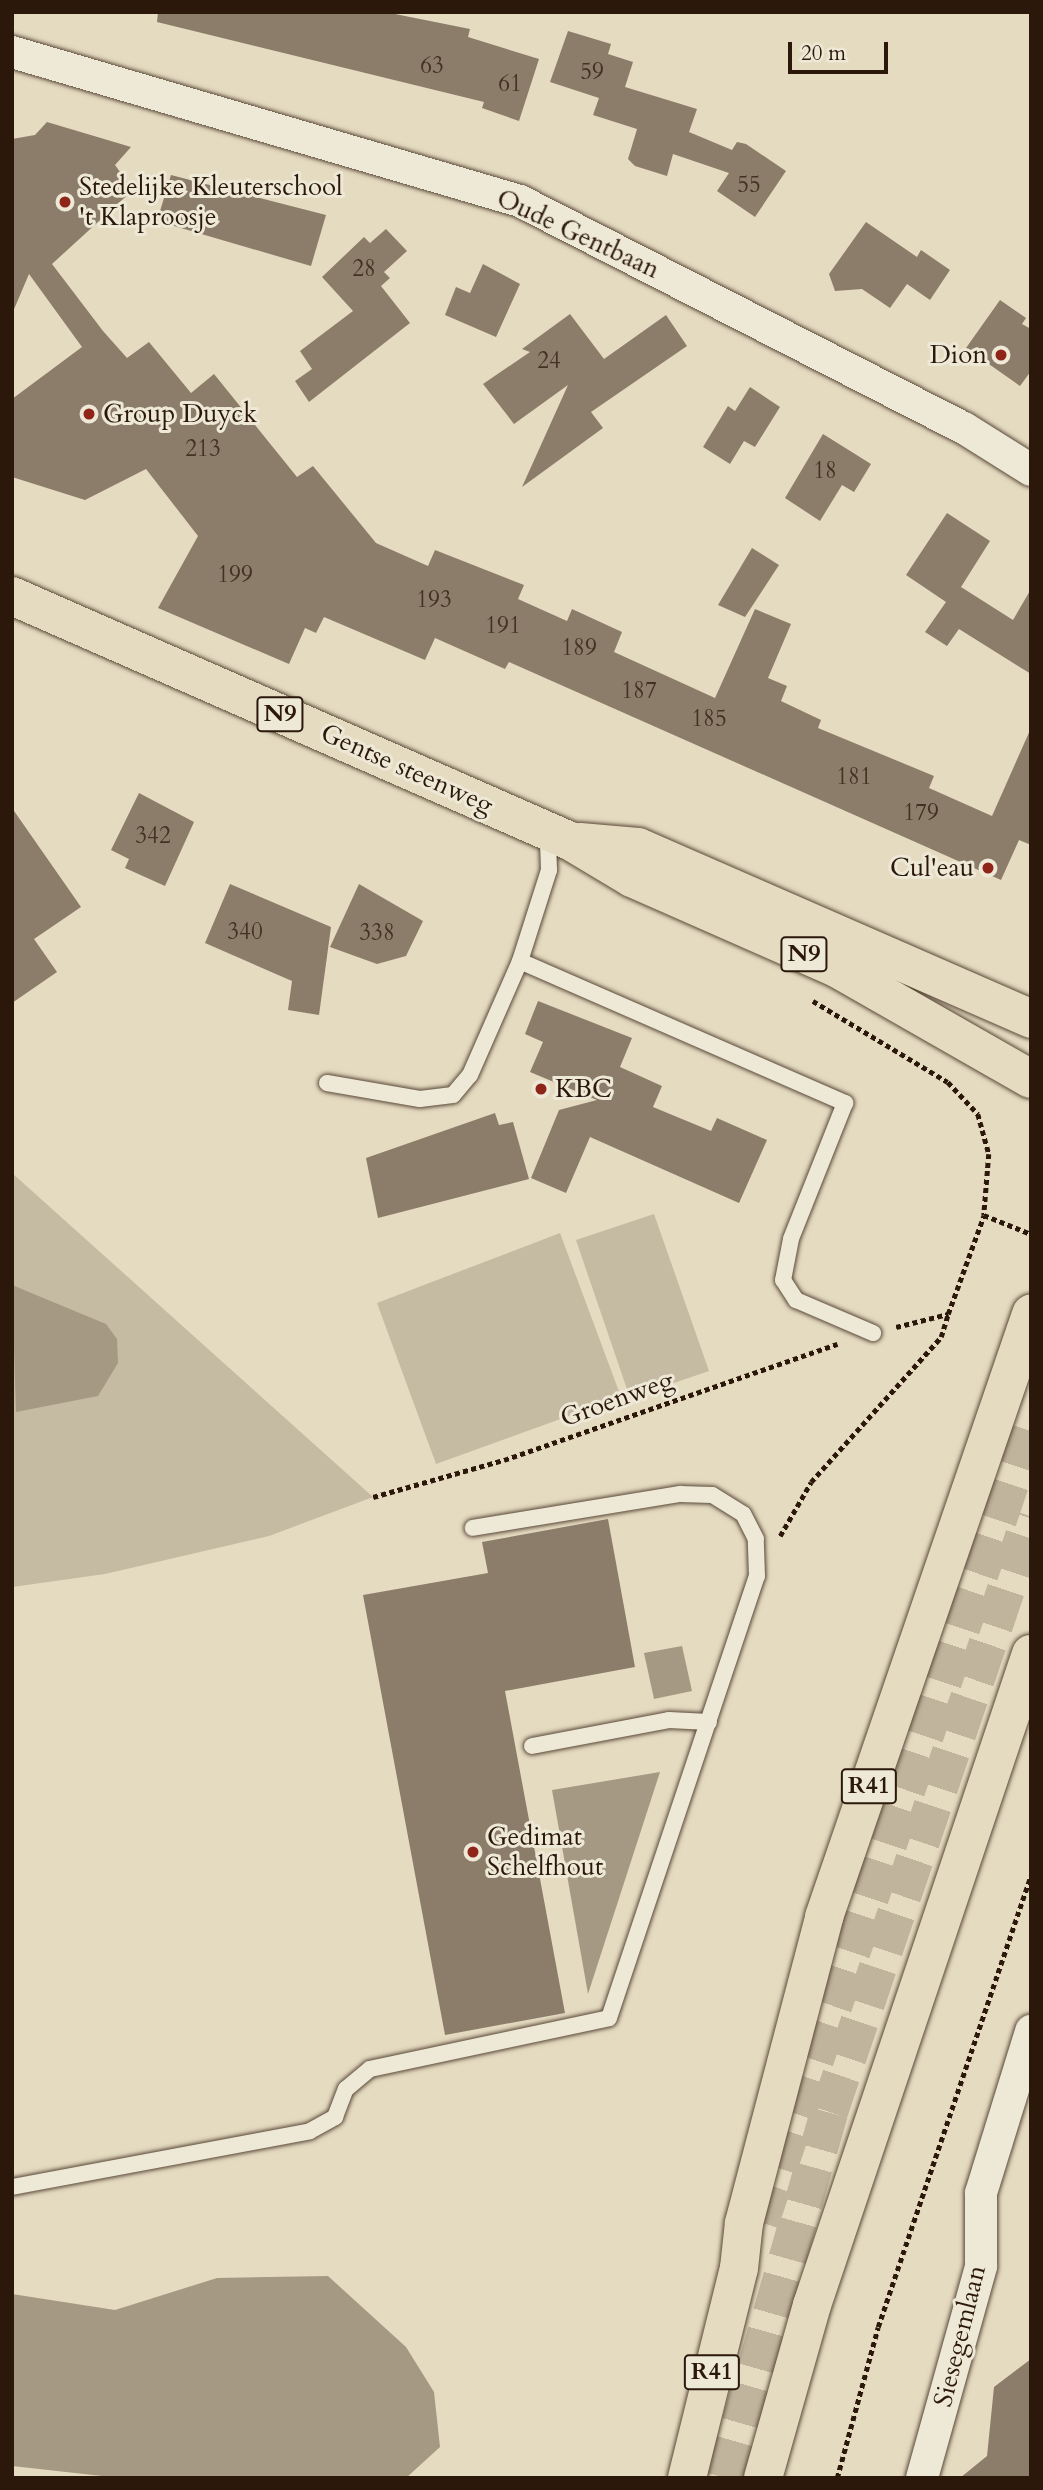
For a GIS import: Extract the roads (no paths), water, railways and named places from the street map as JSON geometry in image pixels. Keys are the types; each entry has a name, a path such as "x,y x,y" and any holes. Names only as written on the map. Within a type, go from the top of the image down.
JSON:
{"main road":[{"name":"Gentse steenweg","path":"12,596 559,836 632,878 838,969 1031,1079"},
{"name":"Gentse steenweg","path":"559,836 638,847 1031,1020"},
{"name":"R41","path":"687,2478 739,2268 744,2223 824,1917 1031,1314"},
{"path":"763,2478 811,2305 1031,1654"}],"street":[{"name":"Oude Gentbaan","path":"12,52 520,201 964,428 1031,470"},
{"name":"Siesegemlaan","path":"922,2478 981,2266 981,2193 1031,2031"}],"lane":[{"path":"327,1083 419,1099 453,1095 470,1074 520,961 559,836"},
{"path":"520,961 845,1103 791,1239 783,1280 796,1300 873,1333"},
{"path":"12,2188 310,2131 335,2117 346,2089 370,2069 609,2018 757,1577 756,1539 743,1514 712,1495 680,1494 473,1528"},
{"path":"532,1746 669,1720 709,1722"}],"tunnel":[{"path":"760,2222 1031,1422"},
{"path":"725,2478 829,2112 1031,1516"}],"place":[{"name":"Stedelijke Kleuterschool 't Klaproosje","path":"65,202"},
{"name":"Dion","path":"1001,355"},
{"name":"Group Duyck","path":"89,414"},
{"name":"Cul'eau","path":"988,868"},
{"name":"KBC","path":"541,1089"},
{"name":"Gedimat Schelfhout","path":"473,1852"}]}
